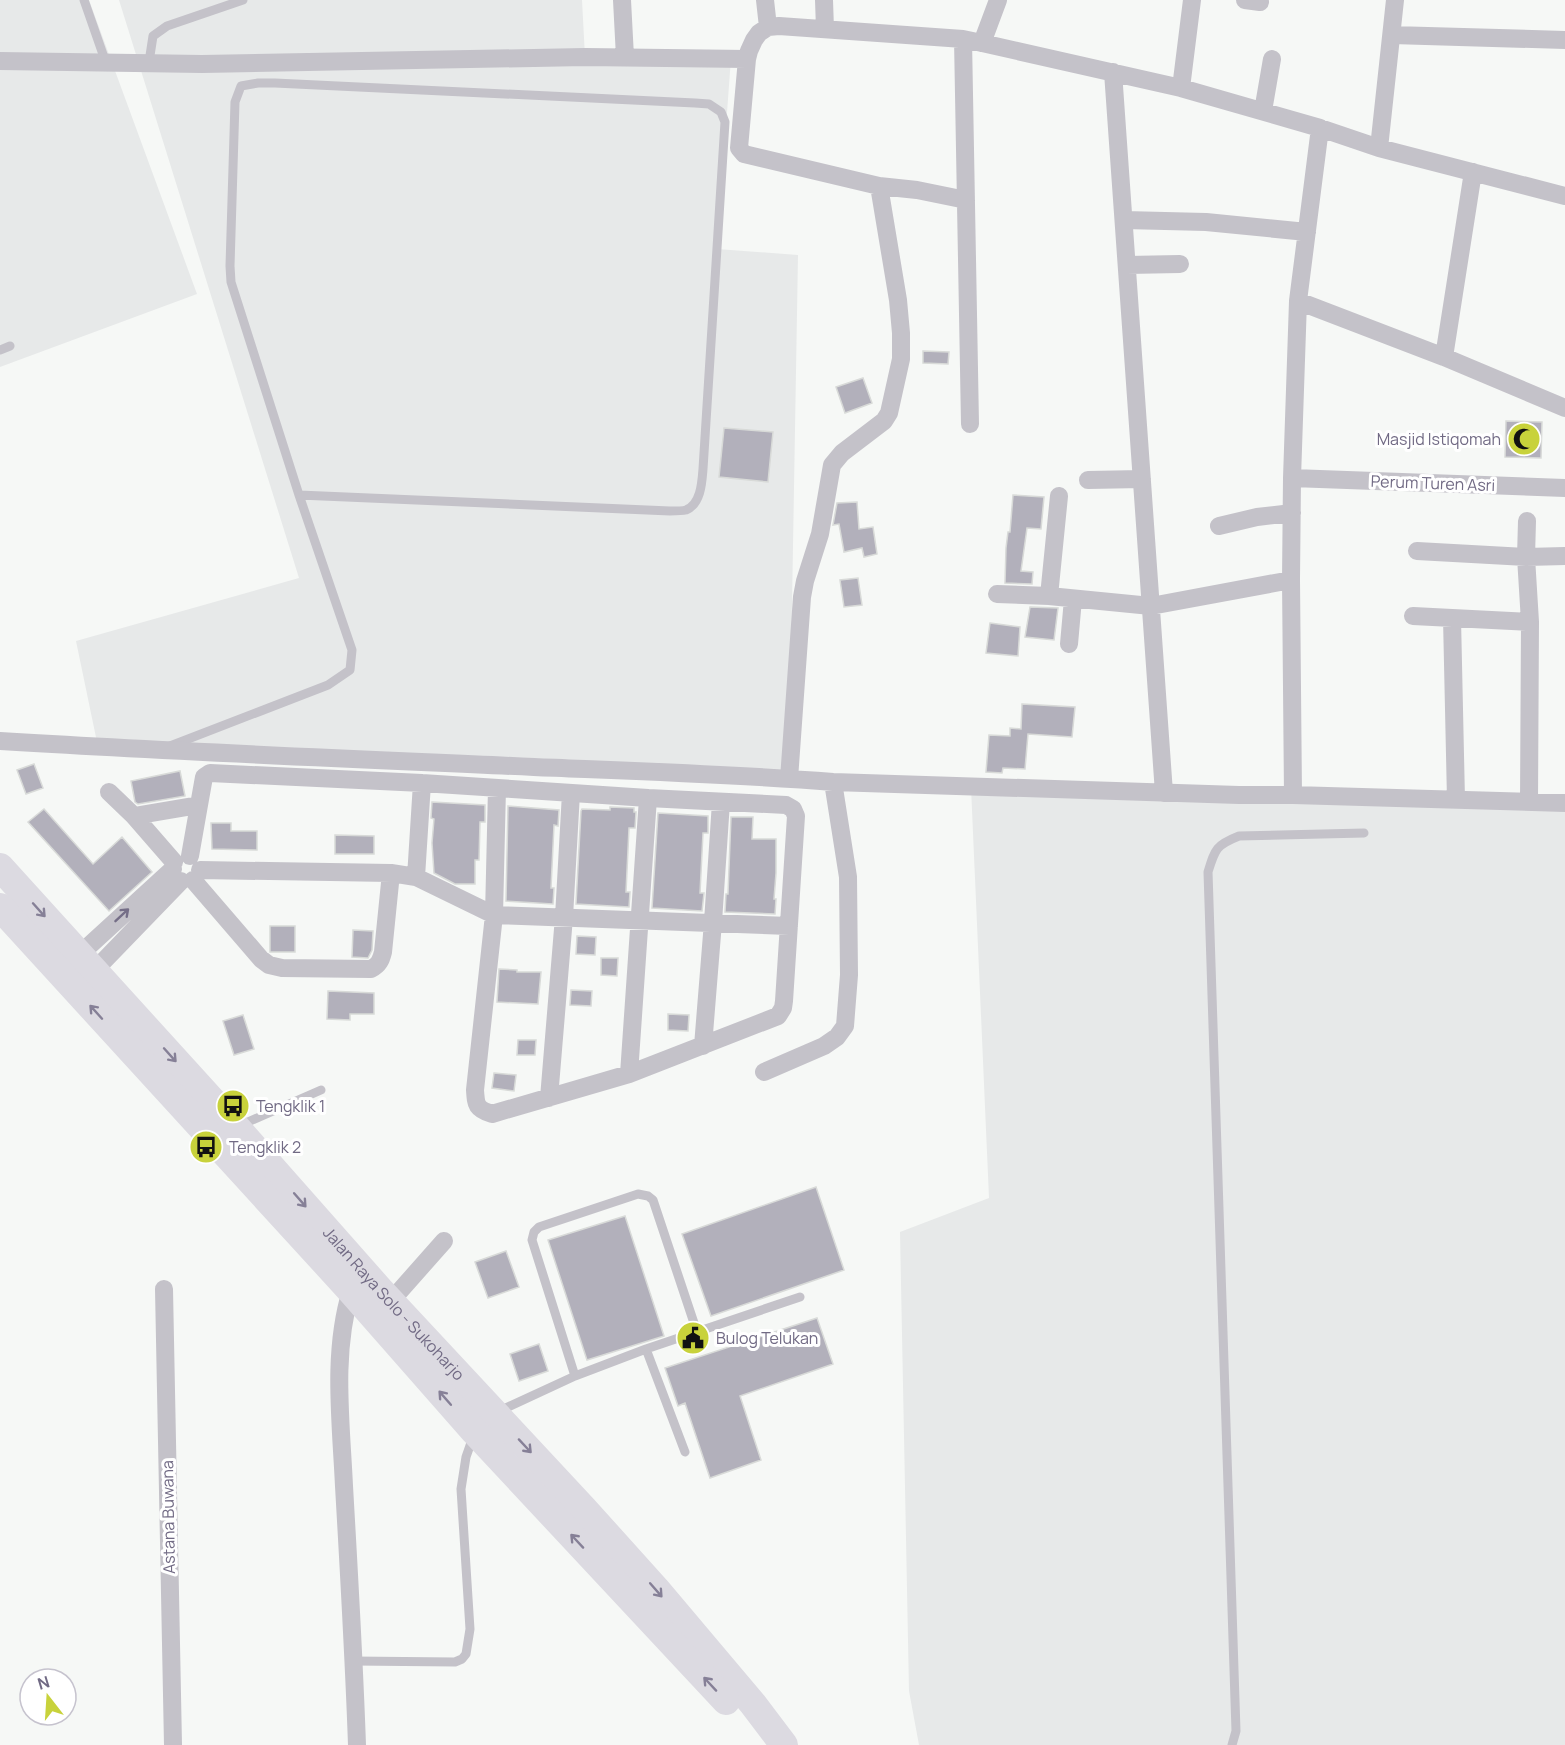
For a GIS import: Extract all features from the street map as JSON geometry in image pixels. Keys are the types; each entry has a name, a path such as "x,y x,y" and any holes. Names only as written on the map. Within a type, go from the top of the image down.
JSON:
{"main road":[{"name":"Jalan Raya Solo - Sukoharjo","path":"0,867 236,1127 372,1299"},
{"name":"Jalan Raya Solo - Sukoharjo","path":"0,907 372,1299 485,1422 740,1716 761,1745"},
{"name":"Jalan Raya Solo - Sukoharjo","path":"485,1422 583,1508 656,1589 753,1704 784,1745"}],"street":[{"path":"622,0 625,57"},
{"path":"765,0 768,27"},
{"path":"824,0 825,29"},
{"path":"982,43 998,0"},
{"path":"1181,88 1192,0"},
{"path":"1378,148 1395,0"},
{"path":"966,200 917,190 879,186 742,152 739,145 747,58 759,33 768,27 779,26 963,39 1181,88 1320,128 1378,148 1565,196"},
{"path":"1392,35 1565,40"},
{"path":"963,39 970,424"},
{"path":"0,61 202,63 625,57 747,58"},
{"path":"1263,111 1272,59"},
{"path":"1113,72 1164,793"},
{"path":"1293,795 1291,580 1292,513 1296,478 1298,301 1320,128"},
{"path":"1444,357 1473,172"},
{"path":"789,779 802,597 820,534 832,465 842,453 884,421 889,413 901,359 897,300 879,186"},
{"path":"1124,220 1206,222 1307,232"},
{"path":"1127,265 1180,264"},
{"path":"1298,301 1444,357 1565,408"},
{"name":"Perum Turen Asri","path":"1296,478 1565,488"},
{"path":"1088,480 1142,479"},
{"path":"1049,596 1059,496"},
{"path":"1219,526 1257,517 1292,513"},
{"path":"1527,521 1526,557 1530,622 1529,801"},
{"path":"1417,551 1526,557 1565,556"},
{"path":"996,594 1049,596 1151,606 1291,580"},
{"path":"1069,644 1073,598"},
{"path":"1413,616 1530,622"},
{"path":"1452,618 1456,800"},
{"path":"0,741 157,751 832,782 1565,803"},
{"path":"87,963 185,870 204,777 210,773 422,783 786,805 794,811 796,816 784,1001 781,1012 775,1018 629,1074 492,1114 483,1111 476,1105 475,1090 494,915 497,788"},
{"path":"764,1072 824,1046 837,1037 845,1026 849,975 848,877 832,782"},
{"path":"417,877 422,783"},
{"path":"109,792 185,870 261,959 269,965 282,968 371,969 376,966 383,952 391,873"},
{"path":"549,1098 564,917 571,793"},
{"path":"629,1074 648,798"},
{"path":"703,1046 721,802"},
{"path":"134,816 198,805"},
{"path":"185,870 391,873 417,877 494,915 789,926"},
{"path":"357,1745 339,1400 344,1314 372,1299 444,1241"},
{"name":"Astana Buwana","path":"164,1289 173,1745"}],"lane":[{"path":"84,0 106,63"},
{"path":"149,62 153,36 167,26 243,0"},
{"path":"157,751 328,685 350,670 352,650 299,495 231,282 235,102 241,86 275,83 695,103 709,104 722,112 725,122 703,469 701,488 696,502 687,510 670,511 299,495"},
{"path":"0,350 10,346"},
{"path":"1232,1745 1236,1731 1236,1719 1208,872 1213,853 1223,842 1239,836 1364,833"},
{"path":"236,1127 321,1090"},
{"path":"575,1376 532,1240 539,1227 638,1194 648,1196 653,1200 697,1332"},
{"path":"353,1661 455,1662 466,1654 470,1629 461,1489 466,1457 485,1422 575,1376 646,1349 800,1297"},
{"path":"646,1349 685,1452"}],"shaded area":[{"path":"0,0 89,0 197,294 0,367"},
{"path":"119,0 582,0 585,57 731,58 717,249 798,255 789,779 98,747 76,641 299,578"},
{"path":"971,787 1565,803 1565,1745 919,1745 909,1691 900,1232 989,1198"}],"building":[{"path":"923,351 949,352 948,364 923,363"},
{"path":"863,378 872,403 845,413 836,387"},
{"name":"Masjid Istiqomah","path":"1506,421 1542,422 1541,458 1505,457"},
{"path":"724,428 773,432 768,482 719,477"},
{"path":"1013,495 1044,497 1041,529 1027,528 1021,571 1033,572 1032,584 1005,583 1006,548 1008,532 1010,532"},
{"path":"857,502 859,529 873,527 877,554 864,557 862,548 844,552 839,524 833,525 837,503"},
{"path":"858,578 862,605 844,607 840,580"},
{"path":"1030,607 1058,608 1054,640 1025,637"},
{"path":"990,623 1020,627 1018,656 986,653"},
{"path":"1022,704 1075,707 1072,737 1028,734 1025,769 1003,768 1002,773 986,772 989,735 1010,736 1010,728 1021,729"},
{"path":"34,764 43,788 26,794 17,770"},
{"path":"180,771 185,796 138,804 135,802 131,781"},
{"path":"432,802 485,805 485,822 480,822 479,860 475,860 475,884 455,884 434,873"},
{"path":"508,806 559,810 558,826 554,825 551,888 554,888 553,904 506,901"},
{"path":"610,807 634,808 636,812 635,828 629,828 626,892 630,892 629,907 576,904 581,811 582,809 610,810"},
{"path":"44,809 93,864 122,837 152,872 109,911 28,822"},
{"path":"658,813 708,816 708,833 703,833 700,893 704,893 702,911 652,908"},
{"path":"731,817 753,817 752,839 776,839 775,914 725,912 726,894 728,894"},
{"path":"211,823 231,823 231,831 257,831 257,850 212,849"},
{"path":"335,835 374,836 374,854 335,854"},
{"path":"270,926 295,926 295,952 270,952"},
{"path":"353,930 373,931 372,950 368,958 352,957"},
{"path":"577,936 596,937 595,955 576,954"},
{"path":"601,958 618,958 617,976 601,975"},
{"path":"499,969 541,972 538,1004 497,1002"},
{"path":"571,990 592,991 591,1006 570,1005"},
{"path":"328,991 374,993 374,1014 350,1014 350,1020 327,1019"},
{"path":"668,1014 689,1015 688,1031 668,1030"},
{"path":"243,1015 254,1049 234,1055 223,1021"},
{"path":"518,1040 536,1040 535,1055 517,1055"},
{"path":"494,1073 516,1075 514,1091 492,1088"},
{"path":"816,1187 844,1270 711,1316 682,1234"},
{"path":"625,1216 664,1336 587,1360 548,1240"},
{"path":"506,1251 519,1287 488,1298 475,1262"},
{"path":"817,1318 833,1364 740,1396 761,1460 710,1478 685,1403 678,1406 665,1368"},
{"path":"539,1344 548,1371 519,1381 510,1354"}],"place":[{"name":"Masjid Istiqomah","path":"1524,439"},
{"name":"Tengklik 1","path":"233,1106"},
{"name":"Tengklik 2","path":"206,1147"},
{"name":"Bulog Telukan","path":"693,1338"}]}
